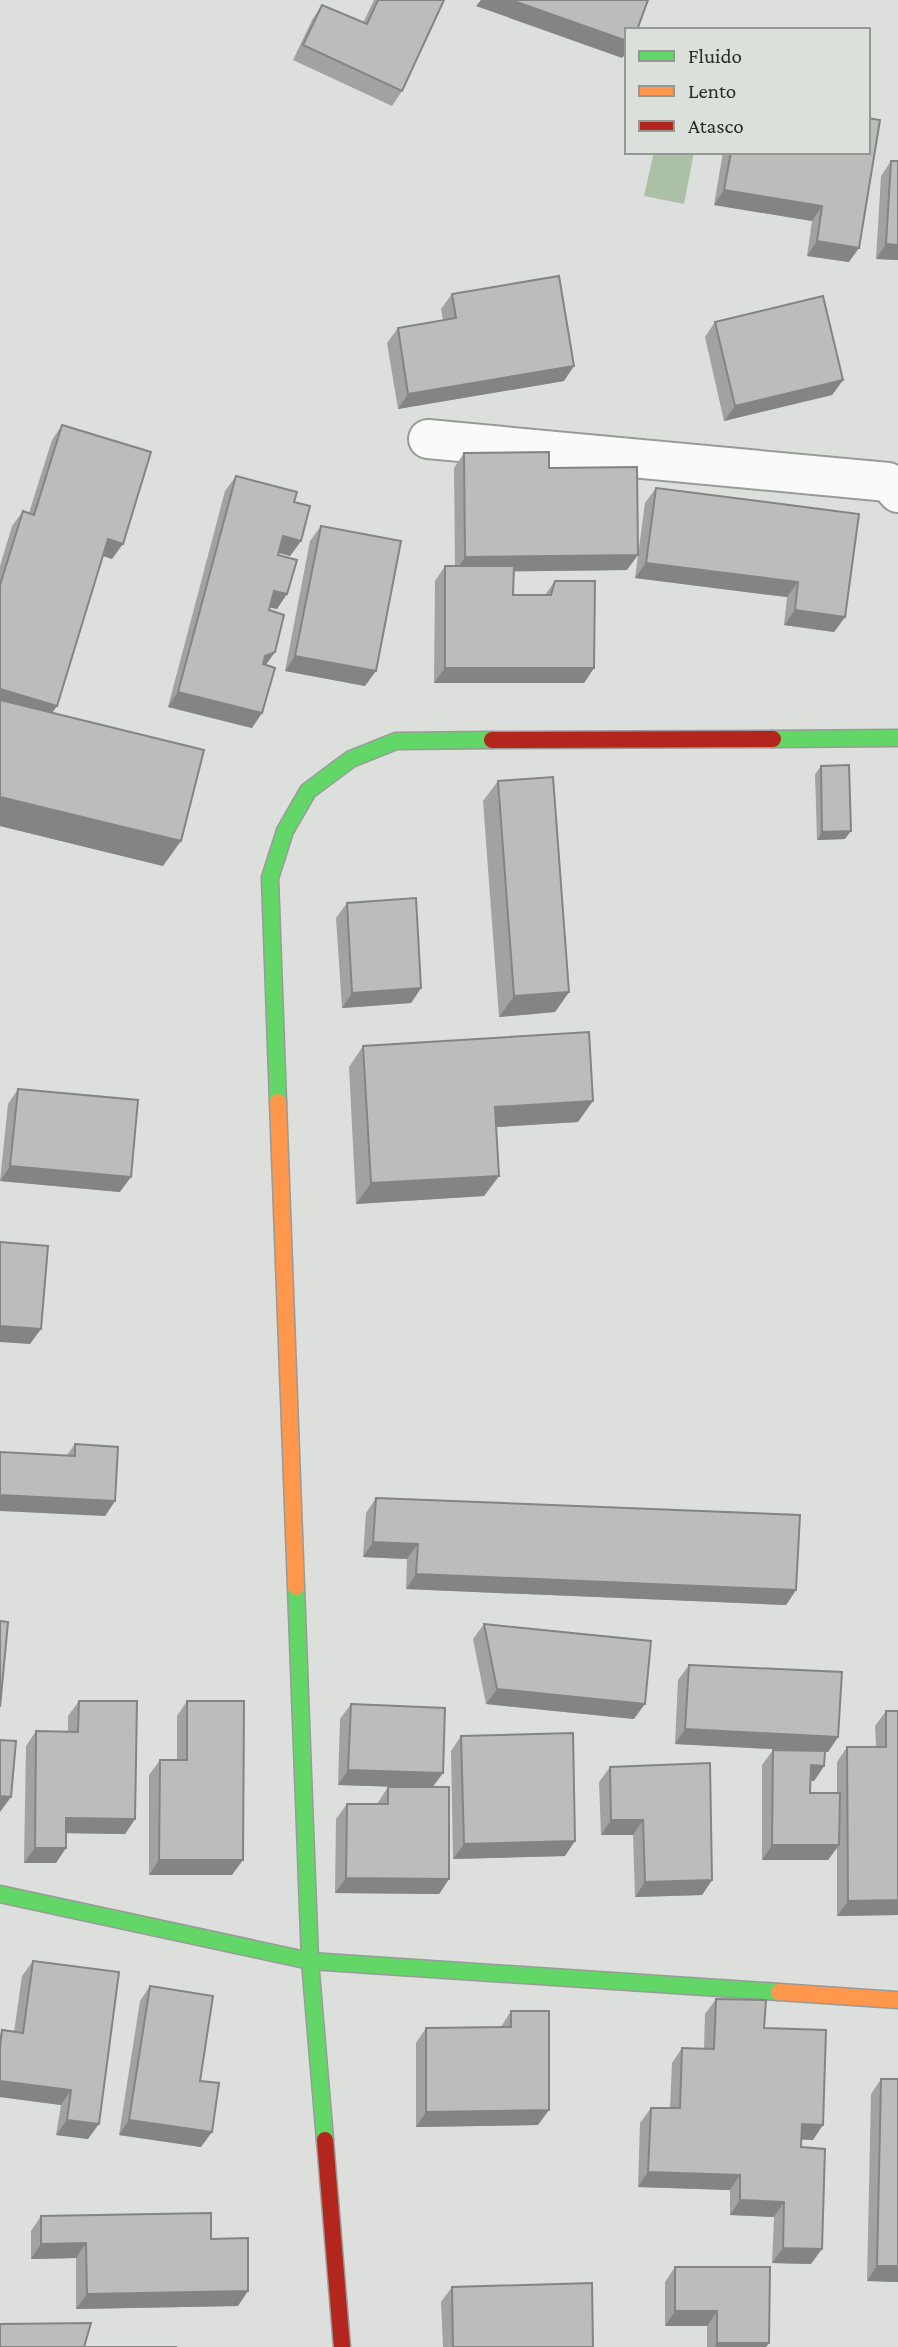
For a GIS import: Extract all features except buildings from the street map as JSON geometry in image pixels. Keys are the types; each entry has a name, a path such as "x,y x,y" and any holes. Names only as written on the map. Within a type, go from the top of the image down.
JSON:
{"street":[{"path":"428,439 888,482 898,493"},
{"path":"342,2347 310,1961 270,878 285,831 308,791 351,759 396,741 898,738"},
{"path":"0,1894 310,1961 898,2000"}],"shaded area":[{"path":"654,154 694,154 684,204 644,196"}],"traffic: fast":[{"path":"773,739 898,738"},
{"path":"278,1102 270,878 285,831 308,791 351,759 396,741 492,740"},
{"path":"296,1587 310,1961 325,2140"},
{"path":"0,1894 310,1961 779,1992"}],"traffic: slow":[{"path":"278,1102 296,1587"},
{"path":"779,1992 898,2000"}],"traffic: jam":[{"path":"492,740 773,739"},
{"path":"325,2140 342,2347"}]}
